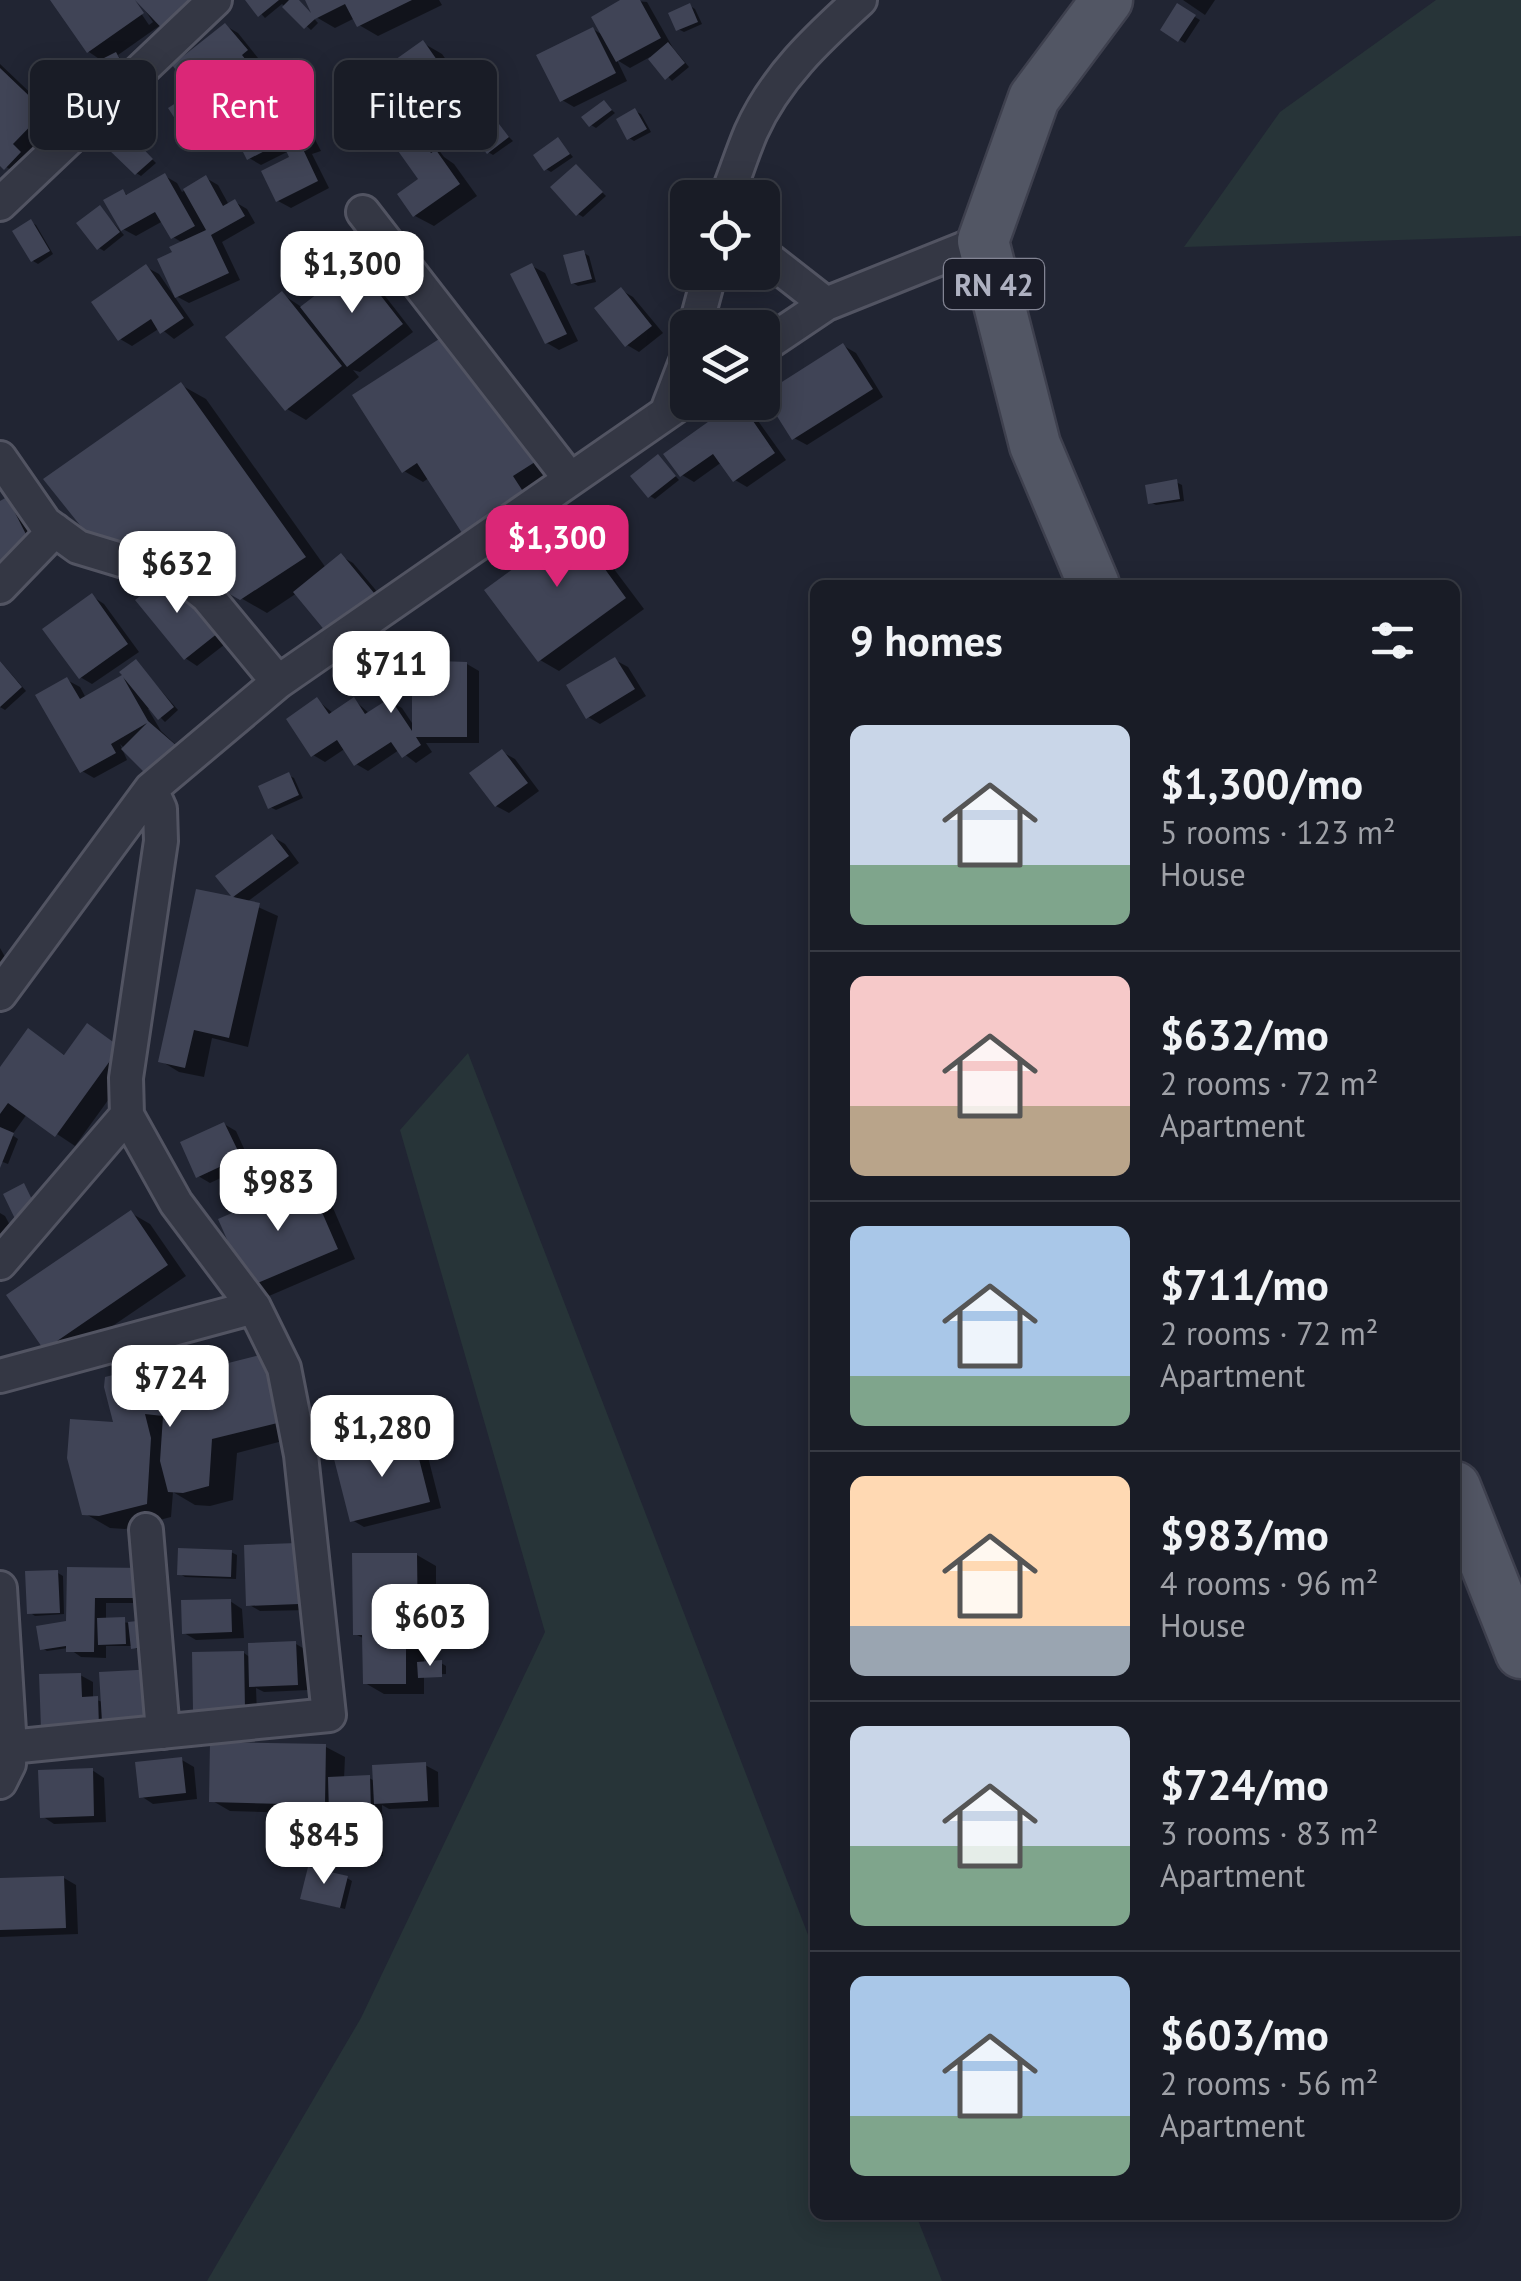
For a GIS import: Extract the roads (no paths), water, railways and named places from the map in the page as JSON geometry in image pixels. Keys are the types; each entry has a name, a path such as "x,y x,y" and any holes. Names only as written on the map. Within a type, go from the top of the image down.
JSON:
{"main road":[{"name":"RN 42","path":"1092,580 1035,444 983,240 1034,98 1107,0"},
{"path":"1460,1500 1521,1652"}],"street":[{"path":"0,204 216,0"},
{"path":"733,180 752,130 780,82 813,42 860,0"},
{"path":"363,212 570,479"},
{"path":"780,335 826,304 983,240"},
{"path":"780,268 826,304"},
{"path":"0,994 151,789 278,682 670,409"},
{"path":"0,458 45,523 78,546 187,580 207,596 278,682"},
{"path":"0,587 55,530"},
{"path":"10,1746 329,1715 301,1455 284,1368 254,1307 176,1203 127,1115 126,1078 161,841 160,809 151,789"},
{"path":"0,1263 127,1115"},
{"path":"0,1376 254,1307"},
{"path":"146,1530 163,1732"},
{"path":"0,1588 10,1746 9,1764 0,1782"}]}
